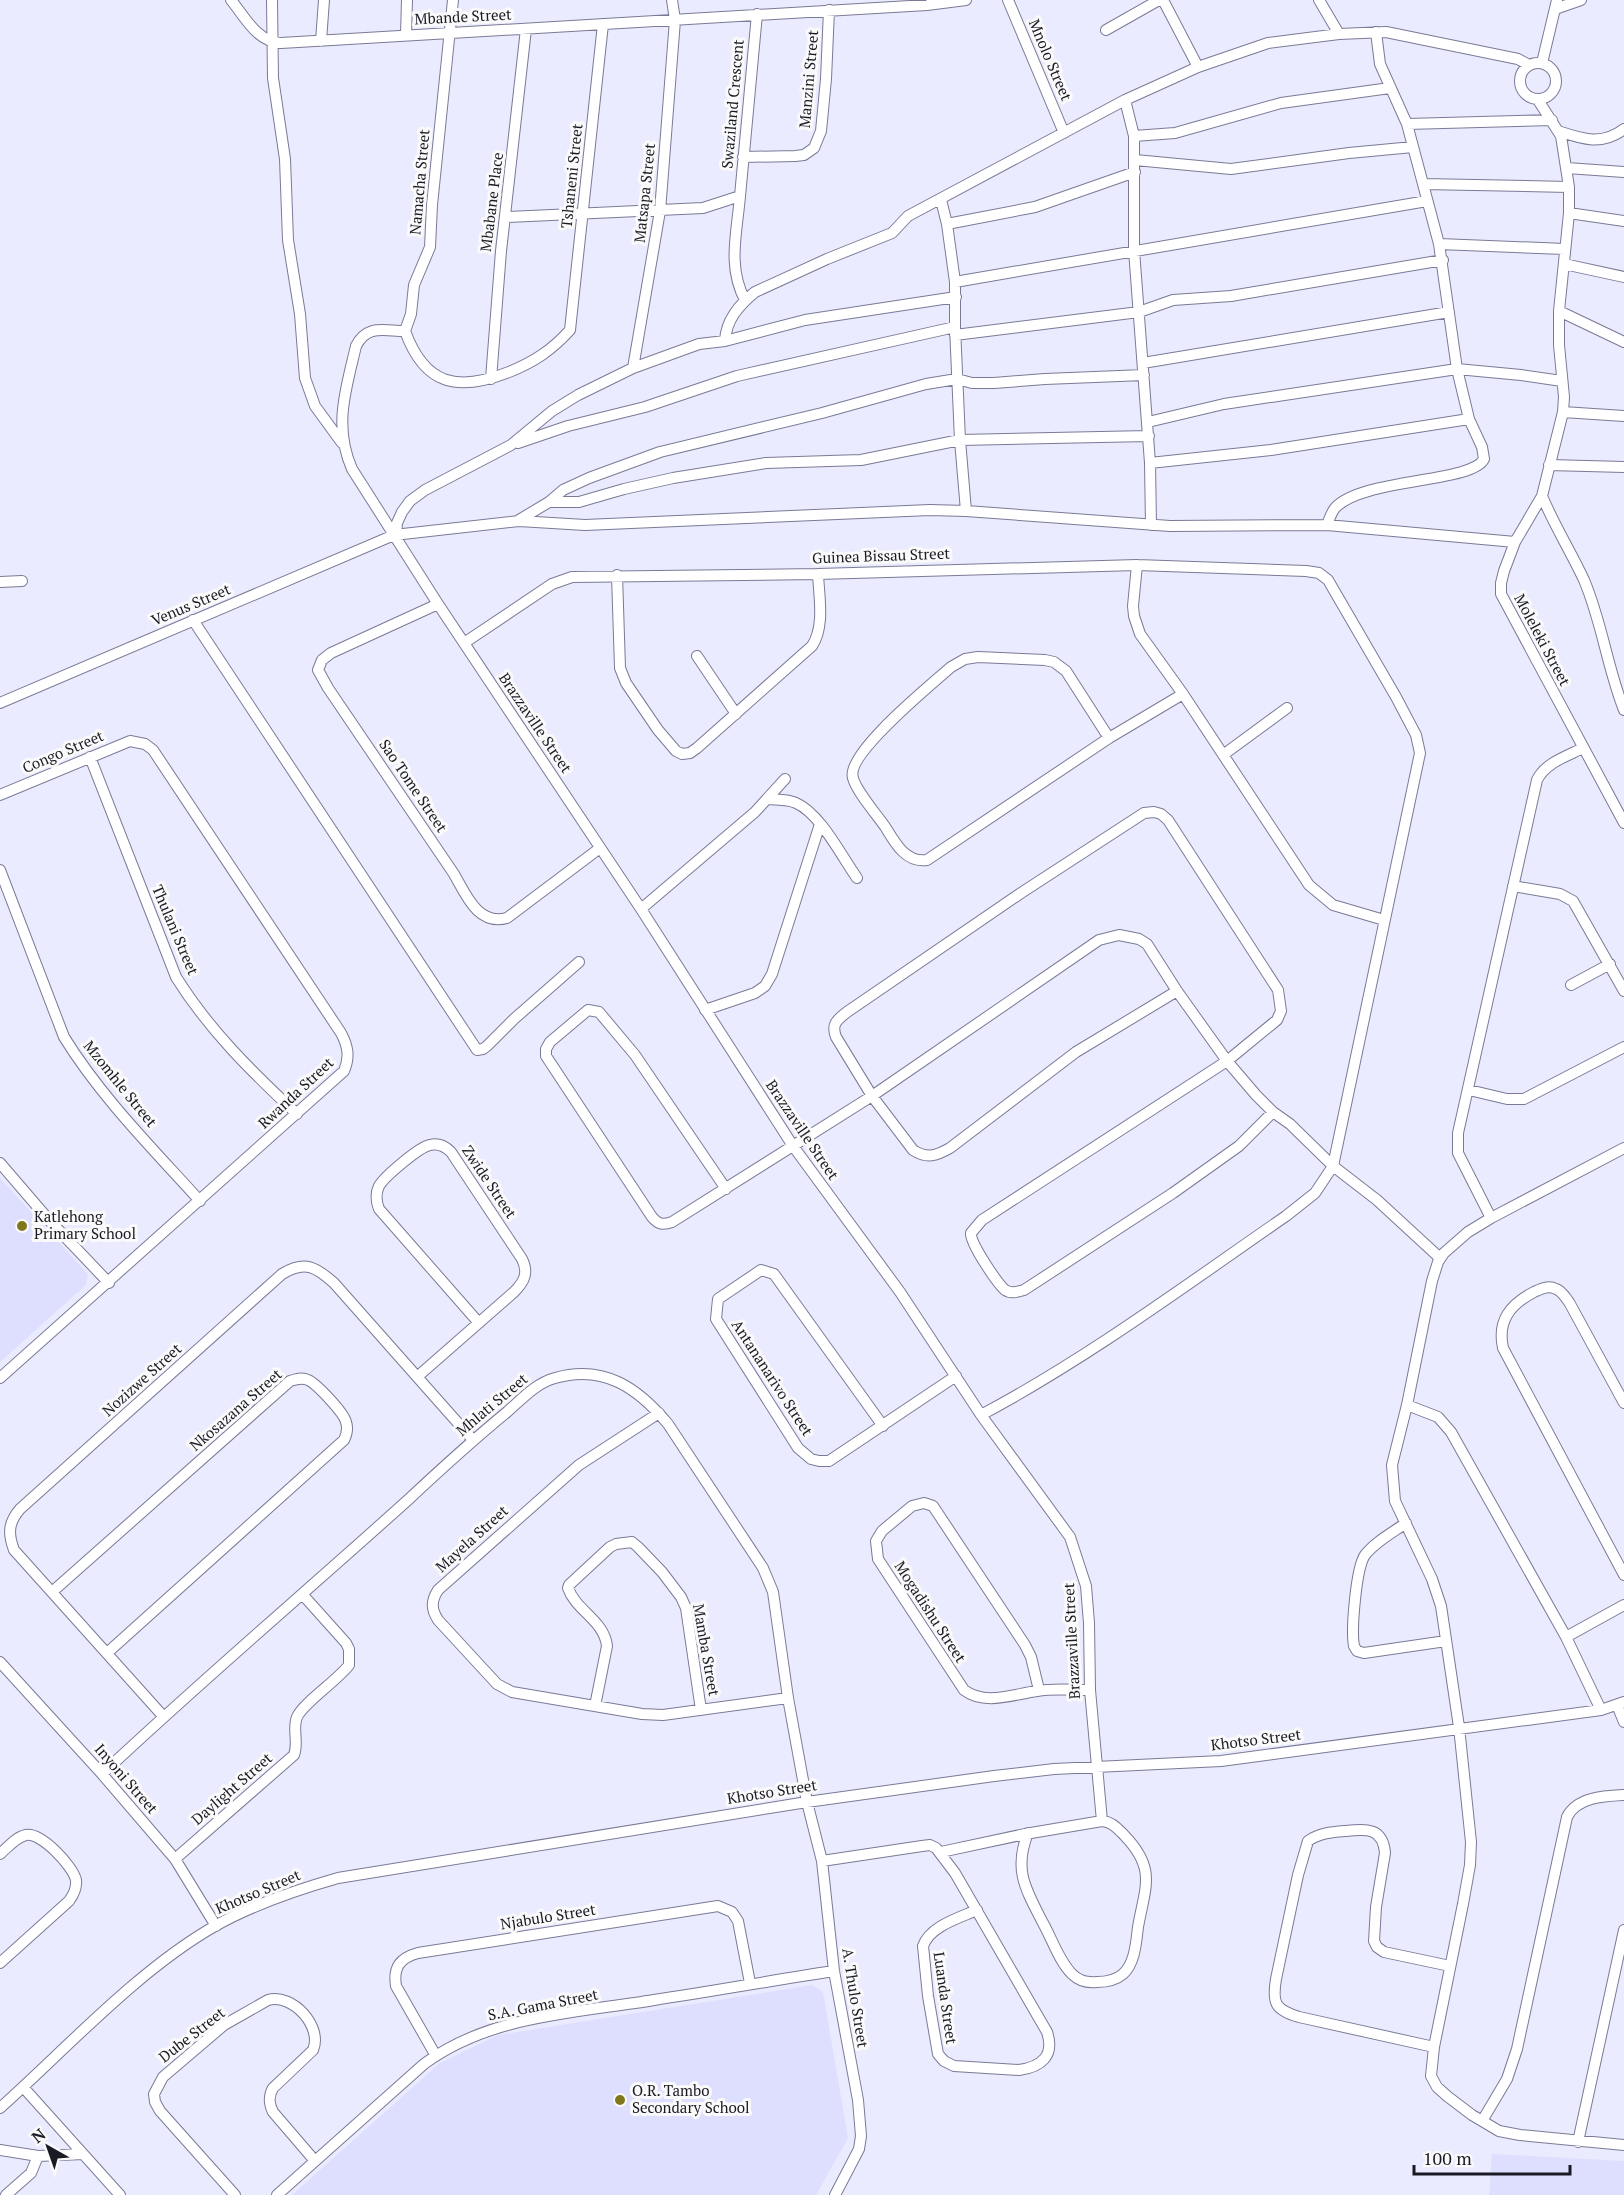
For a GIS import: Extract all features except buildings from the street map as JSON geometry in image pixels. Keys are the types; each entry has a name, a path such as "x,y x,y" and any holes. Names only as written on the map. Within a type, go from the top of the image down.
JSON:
{"street":[{"path":"231,0 262,38 272,42"},
{"path":"272,0 273,78 285,159 288,240 300,315 305,378 315,406 343,445"},
{"path":"321,41 324,0"},
{"path":"406,35 407,0"},
{"name":"Namacha Street","path":"405,331 411,314 414,285 430,247 432,205 453,0"},
{"name":"Matsapa Street","path":"633,368 660,211 675,20 672,0"},
{"name":"Mbande Street","path":"272,42 675,20 829,10 868,4 927,4 966,0"},
{"name":"Mnolo Street","path":"1008,0 1064,132"},
{"path":"1106,30 1161,0 1198,67"},
{"path":"1319,0 1339,34"},
{"path":"1542,63 1556,5 1581,0"},
{"name":"Manzini Street","path":"743,157 804,155 814,148 821,131 829,10"},
{"name":"Swaziland Crescent","path":"745,300 736,279 733,259 757,14"},
{"name":"Tshaneni Street","path":"491,379 537,360 552,349 570,330 603,24"},
{"name":"Mbabane Place","path":"491,379 498,286 526,29"},
{"path":"1327,525 1333,509 1362,493 1464,471 1481,464 1484,459 1482,447 1469,419 1457,369 1439,244 1407,124 1377,55 1376,32"},
{"path":"725,341 726,326 745,300 767,286 892,233 908,216 1125,100 1198,67 1268,43 1376,32 1409,35 1518,59 1529,65 1542,63 1552,69 1555,74 1556,86 1550,95 1538,100 1528,97 1520,87 1521,74 1529,65"},
{"path":"1134,136 1175,133 1281,103 1390,88"},
{"path":"1125,100 1134,136 1134,250 1149,436 1151,525"},
{"name":"Moleleki Street","path":"1538,100 1558,130 1562,141 1569,187 1569,213 1559,311 1563,412 1542,496 1515,542 1504,571 1501,583 1502,594 1505,604 1624,823"},
{"path":"1407,124 1552,120"},
{"path":"1558,130 1587,141 1603,140 1624,129"},
{"path":"1135,159 1231,169 1413,147"},
{"path":"1567,168 1624,172"},
{"path":"948,224 1035,207 1135,172"},
{"path":"1423,184 1569,187"},
{"path":"506,217 703,208 740,196"},
{"path":"941,200 948,224 955,282 957,379 966,511"},
{"path":"955,282 1427,201"},
{"path":"1569,213 1624,221"},
{"path":"1439,244 1565,249"},
{"path":"395,535 397,523 410,501 425,490 511,445 568,426 645,407 737,376 955,331 1139,312 1173,300 1231,296 1443,260"},
{"path":"1564,264 1624,277"},
{"path":"511,445 552,411 578,395 633,368 699,344 725,341 805,320 956,297"},
{"path":"1559,311 1624,342"},
{"path":"1143,363 1449,312"},
{"path":"343,445 341,417 343,404 359,339 369,331 405,331 416,354 425,366 440,377 465,384 491,379"},
{"path":"1148,422 1224,404 1457,369 1562,381"},
{"path":"519,520 549,502 563,490 660,452 822,413 926,384 957,379 972,383 994,383 1144,375"},
{"path":"1563,412 1624,416"},
{"path":"1150,464 1271,450 1469,419"},
{"path":"549,502 570,504 673,478 757,464 861,460 960,440 1149,436"},
{"name":"Brazzaville Street","path":"343,445 351,469 793,1146 900,1292 981,1415 1070,1537 1088,1599 1090,1690 1102,1821"},
{"path":"1549,465 1624,467"},
{"path":"1542,496 1584,581 1624,710"},
{"path":"519,520 585,525 930,510 1151,525 1327,525 1515,542"},
{"name":"Venus Street","path":"0,703 395,535 519,520"},
{"path":"981,1415 1087,1353 1286,1216 1315,1193 1333,1166 1383,920 1333,905 1313,889 1183,694 1146,644 1136,624 1133,606 1137,565"},
{"name":"Guinea Bissau Street","path":"464,643 562,580 572,577 818,574 1137,565 1306,570 1319,573 1332,585 1361,640 1396,697 1419,744 1420,753 1383,920"},
{"path":"618,575 620,668 626,683 670,746 682,754 690,753 812,646 817,639 819,628 818,574"},
{"path":"0,582 22,581"},
{"name":"Sao Tome Street","path":"438,604 331,653 321,660 318,670 328,688 470,901 483,916 498,921 507,918 600,848"},
{"path":"193,620 477,1050 487,1046 579,962"},
{"path":"697,656 736,714"},
{"path":"1109,738 1066,671 1060,666 1045,660 965,658 951,667 872,739 854,764 853,780 899,849 918,860 927,860 1109,738 1183,694"},
{"path":"1223,755 1287,708"},
{"name":"Congo Street","path":"0,795 130,741 138,741"},
{"name":"Rwanda Street","path":"0,1378 344,1071 349,1054 346,1043 153,750 138,741"},
{"path":"1491,1218 1458,1153 1458,1133 1539,776 1550,766 1583,748"},
{"name":"Thulani Street","path":"90,757 176,977 235,1054 297,1114"},
{"path":"640,909 679,878 768,799 785,779"},
{"path":"768,799 798,803 820,824 857,878"},
{"path":"1177,991 1076,1052 950,1148 933,1157 913,1150 872,1096 836,1037 834,1026 838,1019 1021,893 1144,813 1161,814 1168,820 1278,990 1281,998 1281,1011 1277,1020 1227,1061 989,1215 974,1228 970,1237 972,1243 1004,1288 1015,1292 1028,1288 1239,1146 1273,1112"},
{"path":"705,1010 755,993 765,987 772,974 820,824"},
{"name":"Mzomhle Street","path":"0,870 68,1043 85,1068 120,1110 200,1201"},
{"path":"1513,886 1560,894 1573,901 1624,991"},
{"path":"726,1189 635,1055 599,1012 588,1010 550,1042 546,1049 546,1056 657,1223 663,1224 672,1222 726,1189 872,1096 1099,940 1119,935 1139,939 1147,944 1227,1061 1273,1112 1290,1124 1333,1166 1377,1200 1440,1258"},
{"path":"1571,985 1610,964"},
{"path":"1469,1090 1507,1099 1524,1099 1624,1047"},
{"name":"Zwide Street","path":"417,1377 479,1323 520,1286 525,1277 526,1267 451,1152 445,1147 431,1144 414,1154 381,1184 377,1202 379,1209 479,1323"},
{"path":"1624,1148 1491,1218 1455,1242 1440,1258 1432,1281 1392,1466 1395,1501 1436,1589 1459,1728 1471,1849 1463,1904 1430,2071 1433,2080 1442,2092 1482,2121 1506,2133 1624,2145"},
{"path":"0,1163 49,1220 109,1283"},
{"name":"Nozizwe Street","path":"163,1716 15,1550 9,1538 13,1517 274,1282 290,1269 300,1266 318,1269 334,1283 473,1440"},
{"name":"Antananarivo Street","path":"883,1426 774,1274 760,1270 718,1299 716,1319 798,1448 807,1456 819,1461 829,1461 883,1426 956,1376"},
{"path":"1624,1403 1569,1302 1559,1290 1551,1287 1542,1288 1522,1298 1510,1309 1501,1329 1503,1348 1624,1575"},
{"name":"Mhlati Street","path":"102,1774 163,1716 303,1595 473,1440 538,1385 564,1376 590,1374 608,1377 631,1387 659,1413 757,1558 770,1581 807,1802"},
{"name":"Nkosazana Street","path":"52,1592 290,1381 302,1378 311,1381 337,1408 345,1418 347,1425 344,1440 107,1653"},
{"path":"1407,1405 1438,1418 1451,1432 1566,1638 1601,1710"},
{"name":"Mayela Street","path":"659,1413 579,1465 438,1590 432,1601 434,1613 497,1684 512,1692 652,1714 788,1698"},
{"name":"Mogadishu Street","path":"1039,1690 1028,1651 933,1506 924,1503 912,1506 882,1531 876,1541 878,1559 962,1689 970,1695 981,1698 1003,1697 1039,1690 1090,1690"},
{"path":"1406,1523 1372,1548 1363,1558 1357,1586 1354,1646 1357,1651 1364,1653 1446,1641"},
{"name":"Mamba Street","path":"595,1706 607,1646 606,1639 599,1626 572,1596 568,1588 569,1584 610,1547 632,1542 662,1572 683,1603 701,1710"},
{"name":"Daylight Street","path":"175,1859 294,1755 297,1716 349,1665 350,1649 346,1642 303,1595"},
{"path":"1566,1638 1624,1605"},
{"name":"Inyoni Street","path":"0,1662 102,1774 175,1859 216,1926"},
{"path":"1621,1704 1624,1722"},
{"name":"Khotso Street","path":"0,2108 170,1956 216,1926 285,1894 338,1878 807,1802 1027,1772 1221,1761 1601,1710 1621,1704"},
{"path":"1482,2121 1507,2079 1517,2049 1567,1817 1573,1807 1581,1802 1624,1795"},
{"name":"A. Thulo Street","path":"807,1802 822,1860 834,1971 858,2100 861,2143 835,2195"},
{"path":"822,1860 922,1846 933,1846 941,1852 1028,1833 1102,1821 1112,1823 1133,1844 1144,1865 1147,1878 1136,1943 1129,1965 1119,1977 1106,1982 1094,1983 1080,1980 1072,1974 1062,1959 1024,1882 1020,1857 1028,1833"},
{"path":"1434,2047 1299,2017 1288,2014 1277,2005 1274,1994 1276,1979 1298,1875 1308,1841 1327,1833 1365,1829 1379,1836 1385,1853 1376,1907 1374,1941 1376,1946 1384,1952 1450,1966"},
{"path":"0,1854 17,1838 33,1835 39,1837 55,1851 74,1874 76,1881 74,1895 69,1901 0,1963"},
{"name":"Luanda Street","path":"941,1852 976,1910 1047,2032 1050,2041 1045,2058 1028,2069 954,2066 944,2061 938,2054 922,1953 923,1946 925,1940 933,1932 976,1910"},
{"name":"Njabulo Street","path":"436,2056 396,1986 396,1970 401,1961 418,1953 718,1906 732,1912 738,1921 750,1983"},
{"path":"1578,2142 1624,1930"},
{"name":"S.A. Gama Street","path":"277,2195 436,2056 482,2032 506,2024 834,1971"},
{"name":"Dube Street","path":"235,2195 160,2111 154,2094 163,2078 224,2025 275,1998 284,1999 298,2008 315,2033 316,2044 313,2050 273,2088 270,2096 273,2112 315,2161"},
{"path":"23,2087 120,2195"},
{"path":"0,2150 38,2156 83,2154"},
{"path":"6,2195 31,2174 38,2156"}],"shaded area":[{"name":"Katlehong Primary School","path":"0,1178 88,1274 86,1285 0,1362"},
{"name":"O.R. Tambo Secondary School","path":"812,1985 823,1992 848,2138 816,2195 292,2195 440,2063 498,2035"},
{"path":"1492,2154 1624,2161 1624,2195 1489,2195"}],"place":[{"name":"Katlehong Primary School","path":"22,1226"},
{"name":"O.R. Tambo Secondary School","path":"620,2100"}]}
